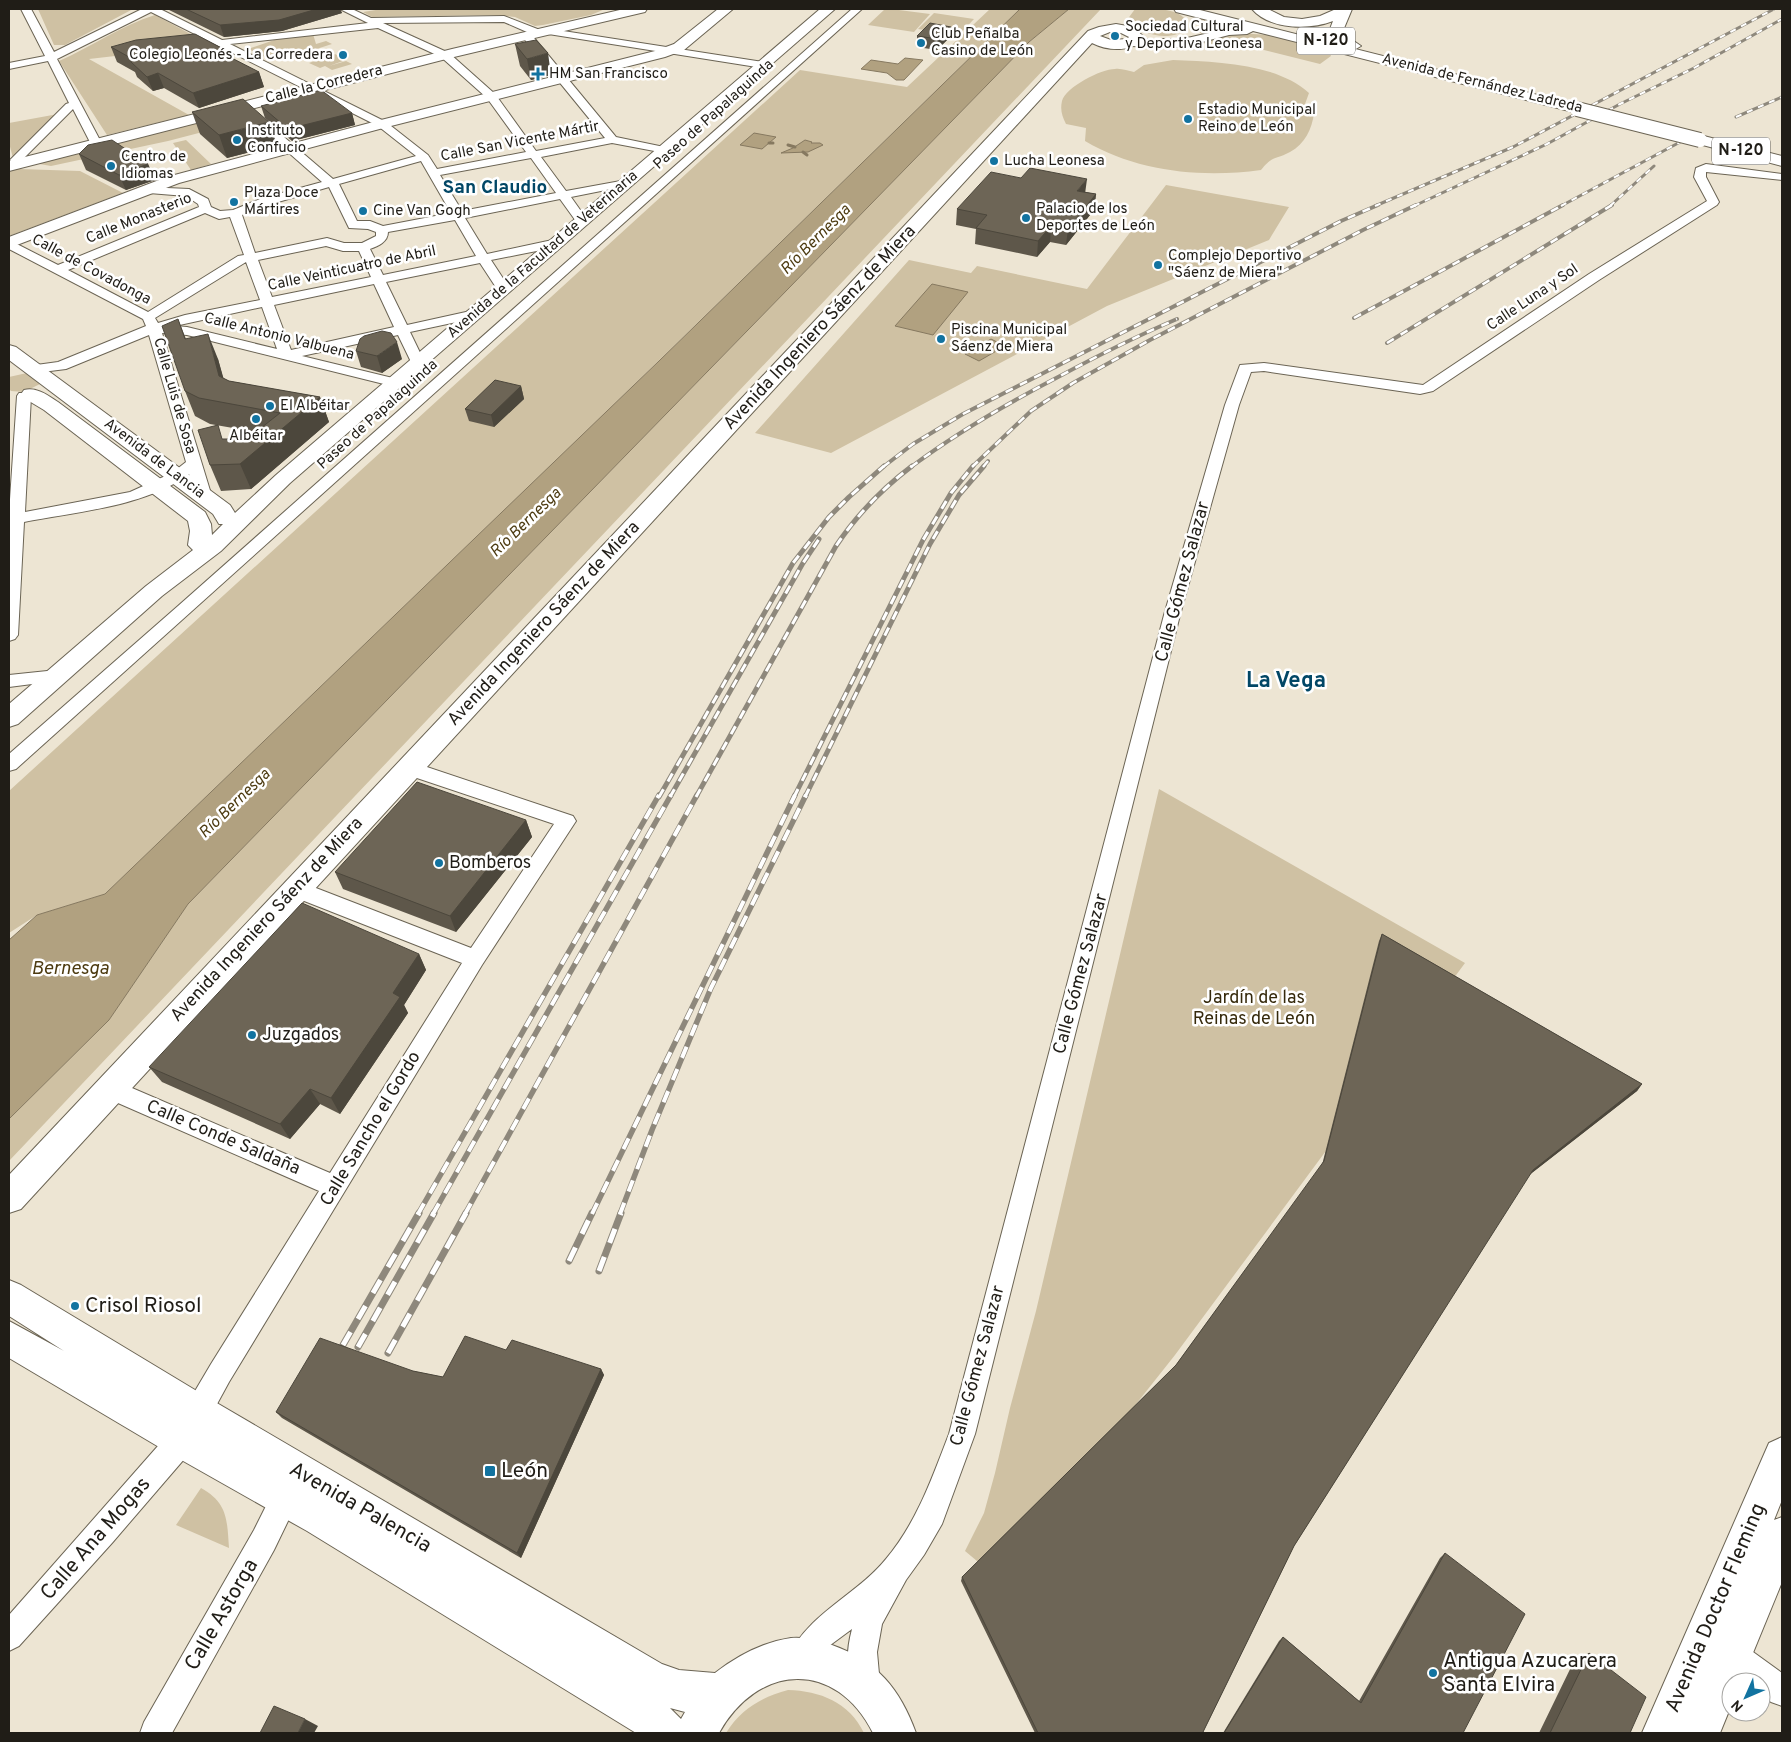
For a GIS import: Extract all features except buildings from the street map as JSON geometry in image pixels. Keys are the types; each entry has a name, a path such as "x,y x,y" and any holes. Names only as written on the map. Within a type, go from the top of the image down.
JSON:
{"main road":[{"name":"Calle la Corredera","path":"12,163 96,144 445,55 640,9"},
{"path":"9,244 173,180 671,50 679,47 726,9"},
{"name":"Avenida de la Facultad de Veterinaria","path":"9,718 154,591 183,559 195,554 253,510 276,484 396,383 828,9"},
{"path":"1090,39 1110,44 1131,36 1170,39 1193,32 1196,26 1191,18 1174,9"},
{"name":"Avenida de Fernández Ladreda","path":"1181,9 1351,48 1703,138 1782,156"},
{"name":"Avenida de Fernández Ladreda","path":"1198,9 1455,73 1580,107"},
{"path":"1249,9 1264,21 1351,48"},
{"path":"1259,9 1281,20 1300,23 1316,22 1333,25 1336,28"},
{"path":"1345,9 1335,34 1351,48"},
{"path":"1316,22 1332,17 1345,9"},
{"path":"803,30 805,13"},
{"name":"Avenida Ingeniero Sáenz de Miera","path":"9,1198 1115,13 1117,20 1131,36"},
{"path":"1090,39 1110,28 1131,36 1183,43 1219,33 1244,30 1267,32 1430,64 1455,73"},
{"path":"1090,39 1110,44"},
{"name":"Avenida de Fernández Ladreda","path":"1703,138 1782,161"},
{"name":"Avenida de Lancia","path":"9,351 47,372 215,507 243,502 276,484"},
{"path":"9,373 47,372 43,388 21,396"},
{"name":"Avenida de Lancia","path":"21,396 51,406 197,517 201,524 202,534 195,554"},
{"path":"215,507 253,510"},
{"path":"197,517 207,520 215,507"},
{"path":"195,554 221,531 215,507"},
{"path":"9,1297 189,1426"},
{"path":"9,1338 189,1426 292,1484"},
{"name":"Avenida Doctor Fleming","path":"1662,1733 1782,1456"},
{"name":"Avenida Palencia","path":"292,1484 650,1680 679,1691 720,1694"},
{"name":"Avenida Palencia","path":"292,1484 647,1715 666,1733"},
{"name":"Avenida Doctor Fleming","path":"1699,1733 1782,1536"},
{"path":"696,1733 702,1719 720,1694 745,1673 774,1661 803,1658 825,1662 846,1671 865,1685 886,1712 895,1733"}],"street":[{"path":"26,9 96,144"},
{"path":"9,66 50,58 149,9"},
{"path":"154,9 382,124 424,157 483,258 504,289"},
{"path":"344,9 445,55 491,96 582,221"},
{"name":"Paseo de Papalaguinda","path":"9,764 199,597 849,12"},
{"path":"367,20 504,18 526,30 536,33 671,50 762,65"},
{"path":"226,41 378,25"},
{"path":"536,33 561,79 612,140 665,150"},
{"path":"12,163 70,106"},
{"path":"242,106 332,183 353,225 370,225 382,230 626,184"},
{"name":"Calle San Vicente Mártir","path":"433,173 612,140"},
{"path":"150,189 189,193 204,206 219,215 235,213 424,157"},
{"name":"Calle Luna y Sol","path":"1245,368 1264,367 1420,390 1428,388 1594,277 1713,202 1700,177 1700,170 1706,167 1782,177"},
{"name":"Calle Monasterio","path":"57,270 204,206"},
{"path":"235,213 286,355 475,314"},
{"path":"47,372 151,323 242,259 327,242 343,247 364,247 379,240 382,237 382,230"},
{"name":"Calle Veinticuatro de Abril","path":"151,323 185,319 557,243"},
{"name":"Calle de Covadonga","path":"9,244 151,323"},
{"path":"364,247 418,364"},
{"name":"Calle Antonio Valbuena","path":"151,323 396,383"},
{"name":"Calle Luis de Sosa","path":"151,323 194,463 215,507"},
{"name":"Calle Gómez Salazar","path":"865,1685 861,1656 864,1634 876,1604 932,1514 962,1434 1172,615 1232,405 1245,368"},
{"path":"9,635 13,519 21,396"},
{"name":"Calle Luis de Sosa","path":"13,519 134,496 177,476 194,463"},
{"path":"9,681 57,676"},
{"name":"Calle Sancho el Gordo","path":"189,1426 475,959 566,821 409,768"},
{"path":"296,889 475,959"},
{"name":"Calle Conde Saldaña","path":"110,1089 336,1187"},
{"name":"Calle Ana Mogas","path":"9,1636 102,1534 189,1426"},
{"name":"Calle Astorga","path":"155,1733 264,1540 292,1484"},
{"name":"Calle Gómez Salazar","path":"803,1658 818,1636 872,1595 896,1570"},
{"path":"1732,1654 1782,1691"}],"green space":[{"path":"38,9 133,9 65,45 54,45"},
{"path":"382,9 605,9 591,15 535,26 515,17 498,15 372,17 363,12"},
{"path":"885,9 930,14 914,32 868,25"},
{"path":"990,9 1020,9 601,417 105,894 37,915 9,933 9,791 800,70 907,87"},
{"path":"1069,9 1101,9 9,1161 9,1119 109,1020 188,904 1028,43"},
{"path":"1135,9 1158,9 1175,12 1186,21 1188,28 1181,33 1165,36 1148,33 1140,30 1127,20"},
{"path":"934,13 974,19 959,35 918,29"},
{"path":"155,15 211,45 89,59 189,115 107,135 59,61 131,24"},
{"path":"1201,18 1240,27 1202,34 1199,32 1201,26 1197,20"},
{"path":"1239,33 1268,35 1329,51 1331,56 1320,64 1260,49 1198,43"},
{"path":"313,34 316,44 326,41 332,44 304,53 293,48 265,57 248,49 280,38"},
{"path":"335,54 346,60 329,66 346,61 352,64 332,70 325,66 320,68 309,63"},
{"name":"Estadio Municipal Reino de León","path":"1173,60 1245,66 1280,75 1295,83 1309,93 1305,104 1314,113 1312,125 1307,136 1295,149 1271,160 1261,170 1193,173 1148,166 1126,160 1085,141 1086,128 1066,124 1062,113 1062,101 1070,90 1093,75 1120,69 1134,72 1144,65"},
{"path":"236,113 245,121 168,141 51,166 34,163"},
{"path":"58,114 13,158 9,143 9,123"},
{"path":"186,140 211,164 191,170 173,143"},
{"path":"19,169 80,171 123,193 9,236 9,171"},
{"name":"Piscina Municipal Sáenz de Miera","path":"1166,185 1289,207 1269,240 1107,306 831,453 755,433 909,260 971,273 977,266 1087,289"},
{"path":"27,373 40,382 40,384 24,392 11,391 9,389 9,377"},
{"name":"Jardín de las Reinas de León","path":"1159,789 1465,963 1175,1355 995,1576 965,1551 984,1513 995,1473 1036,1311"},
{"path":"201,1488 210,1494 221,1506 228,1529 229,1548 176,1525"},
{"path":"788,1690 811,1693 832,1700 850,1713 864,1733 726,1733 738,1717 753,1705 769,1696"}],"water":[{"name":"Bernesga","path":"1020,9 1069,9 1029,42 188,904 109,1020 9,1119 9,940 37,915 105,894 659,361"},
{"path":"905,58 923,60 904,80 896,80 887,73 861,69 871,60 898,64"},
{"path":"754,133 776,137 762,149 740,145"},
{"path":"805,140 823,145 808,152 781,153 793,148"},
{"path":"932,284 968,292 933,335 895,326"},
{"path":"991,339 1005,346 979,361 965,354"}],"waterway":[{"path":"788,145 795,147"},
{"path":"803,152 807,155"}],"railway":[{"path":"1375,206 1513,147 1774,9"},
{"path":"1414,206 1547,144 1620,104 1694,68 1782,19"},
{"path":"1736,117 1782,97"},
{"path":"1561,206 1682,141"},
{"path":"1610,206 1654,166"},
{"path":"883,467 913,444 963,414 1341,221 1378,205"},
{"path":"973,466 1031,411 1073,383 1150,340 1363,230 1416,205"},
{"path":"1354,318 1563,205"},
{"path":"1387,343 1612,205"},
{"path":"911,467 965,430 1021,397 1104,353 1177,319"},
{"path":"983,467 988,461"},
{"path":"659,797 793,563 829,517 884,466"},
{"path":"696,797 836,546 871,503 912,466"},
{"path":"795,795 923,540 951,493 973,466"},
{"path":"805,797 930,544 959,495 984,466"},
{"path":"670,797 803,563 819,539"},
{"path":"418,1214 659,795"},
{"path":"433,1214 671,795"},
{"path":"465,1214 697,795"},
{"path":"592,1214 795,795"},
{"path":"620,1214 652,1130 711,988 806,795"},
{"path":"343,1345 419,1213"},
{"path":"358,1347 434,1213"},
{"path":"388,1353 466,1213"},
{"path":"569,1261 592,1213"},
{"path":"599,1271 621,1213"}],"place":[{"name":"Sociedad Cultural y Deportiva Leonesa","path":"1115,36"},
{"name":"Club Peñalba Casino de León","path":"921,43"},
{"name":"Colegio Leonés - La Corredera","path":"343,55"},
{"name":"HM San Francisco","path":"538,74"},
{"name":"Estadio Municipal Reino de León","path":"1188,119"},
{"name":"Instituto Confucio","path":"237,140"},
{"name":"Lucha Leonesa","path":"994,161"},
{"name":"Centro de Idiomas","path":"111,166"},
{"name":"Plaza Doce Mártires","path":"234,202"},
{"name":"Cine Van Gogh","path":"363,211"},
{"name":"Palacio de los Deportes de León","path":"1026,218"},
{"name":"Complejo Deportivo \"Sáenz de Miera\"","path":"1158,265"},
{"name":"Piscina Municipal Sáenz de Miera","path":"941,339"},
{"name":"El Albéitar","path":"270,406"},
{"name":"Albéitar","path":"256,419"},
{"name":"Bomberos","path":"439,863"},
{"name":"Juzgados","path":"252,1035"},
{"name":"Crisol Riosol","path":"75,1306"},
{"name":"León","path":"490,1471"},
{"name":"Antigua Azucarera Santa Elvira","path":"1433,1673"}],"district":[{"name":"San Claudio","path":"495,188"},
{"name":"La Vega","path":"1286,681"}],"water label":[{"name":"Río Bernesga","path":"816,240"},
{"name":"Río Bernesga","path":"526,523"},
{"name":"Río Bernesga","path":"235,804"}]}
